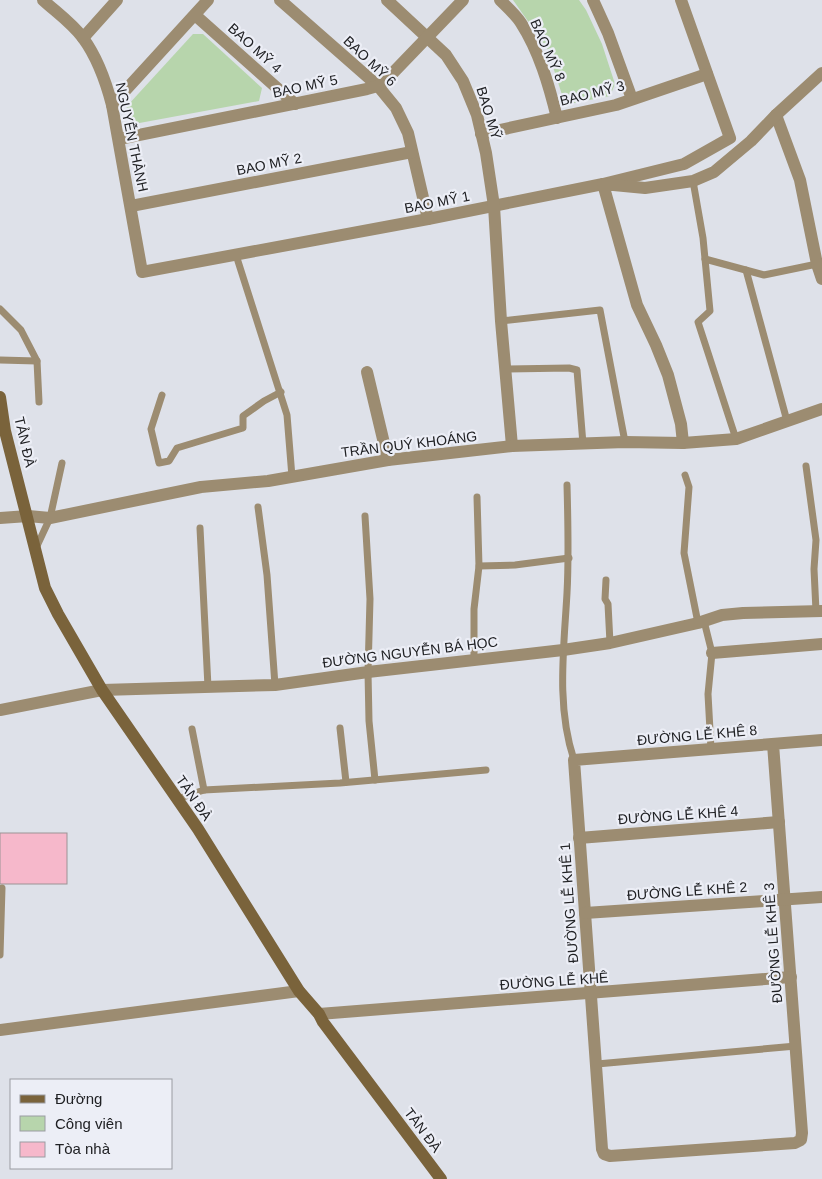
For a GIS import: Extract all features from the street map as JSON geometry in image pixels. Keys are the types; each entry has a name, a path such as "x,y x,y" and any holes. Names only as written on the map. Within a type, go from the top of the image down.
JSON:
{"main road":[{"name":"TẢN ĐÀ","path":"0,397 6,432 45,588 58,614 102,690 198,829 299,991 319,1014 323,1022 440,1179"}],"street":[{"name":"NGUYỄN THÀNH","path":"43,0 83,38 96,60 108,89 119,139 142,272"},
{"path":"83,38 117,0"},
{"path":"112,105 208,0"},
{"name":"BAO MỸ 6","path":"280,0 378,86 402,117 428,219"},
{"name":"BAO MỸ","path":"387,0 446,55 463,81 474,106 494,206 501,321 512,446"},
{"name":"BAO MỸ 5","path":"119,139 378,86 463,0"},
{"name":"BAO MỸ 8","path":"500,0 521,22 549,86 557,118"},
{"path":"593,0 608,33 632,99"},
{"path":"681,0 708,74"},
{"name":"BAO MỸ 4","path":"195,15 296,104"},
{"path":"683,443 681,424 668,375 637,305 603,184 645,188 693,181 714,172 733,157 822,73"},
{"name":"BAO MỸ 3","path":"481,134 557,118 632,99 708,74"},
{"name":"BAO MỸ 1","path":"142,272 494,206 603,184 684,164 730,138 708,74"},
{"path":"776,115 800,180 817,264 822,279"},
{"name":"BAO MỸ 2","path":"131,206 412,152"},
{"path":"367,372 388,460"},
{"name":"TRẦN QUÝ KHOÁNG","path":"0,518 28,516 50,518 201,487 268,481 388,460 512,446 625,442 683,443 736,439 822,409"},
{"name":"ĐƯỜNG NGUYỄN BÁ HỌC","path":"0,710 102,690 275,685 610,643 701,622 722,615 819,611"},
{"path":"712,653 822,644"},
{"name":"ĐƯỜNG LỄ KHÊ 8","path":"574,760 822,740"},
{"name":"ĐƯỜNG LỄ KHÊ 3","path":"604,1154 610,1156 786,1144 801,1140 796,1046 773,744"},
{"name":"ĐƯỜNG LỄ KHÊ 1","path":"574,760 602,1149 604,1154"},
{"name":"ĐƯỜNG LỄ KHÊ 4","path":"579,838 779,822"},
{"name":"ĐƯỜNG LỄ KHÊ 2","path":"585,913 822,897"},
{"name":"ĐƯỜNG LỄ KHÊ","path":"319,1014 790,977"},
{"path":"0,1030 299,991"}],"lane":[{"path":"693,181 704,238 710,311 698,322 736,439"},
{"path":"236,255 287,415 292,477"},
{"path":"705,259 764,275 817,264"},
{"path":"746,270 787,421"},
{"path":"0,309 21,330 37,361 39,402"},
{"path":"501,321 600,310 625,442"},
{"path":"0,360 37,361"},
{"path":"505,369 569,368 577,370 583,444"},
{"path":"162,394 151,429 159,463 170,461 176,448 243,428 243,416 280,392"},
{"path":"36,548 50,518 62,463"},
{"path":"806,466 816,540 814,569 819,611"},
{"path":"685,475 688,487 684,553 701,622 712,653 708,694 711,749"},
{"name":"ĐƯỜNG LỄ KHÊ 1","path":"567,485 569,558 562,677 567,740 574,760"},
{"path":"474,660 474,609 479,566 476,497"},
{"path":"258,507 267,574 275,685"},
{"path":"365,516 370,599 369,721 375,780"},
{"path":"200,528 208,687"},
{"path":"479,566 515,565 569,558"},
{"path":"606,580 610,643"},
{"path":"340,728 346,782"},
{"path":"192,729 204,790"},
{"path":"177,799 204,790 375,780 486,770"},
{"path":"0,955 2,888"},
{"path":"596,1064 796,1046"}],"green space":[{"path":"513,0 579,0 586,10 602,44 615,84 610,96 574,103 563,98 547,48"},
{"path":"193,34 203,34 262,88 259,101 134,124 129,121 126,109 128,105"}],"building":[{"path":"0,833 67,833 67,884 0,884"}]}
